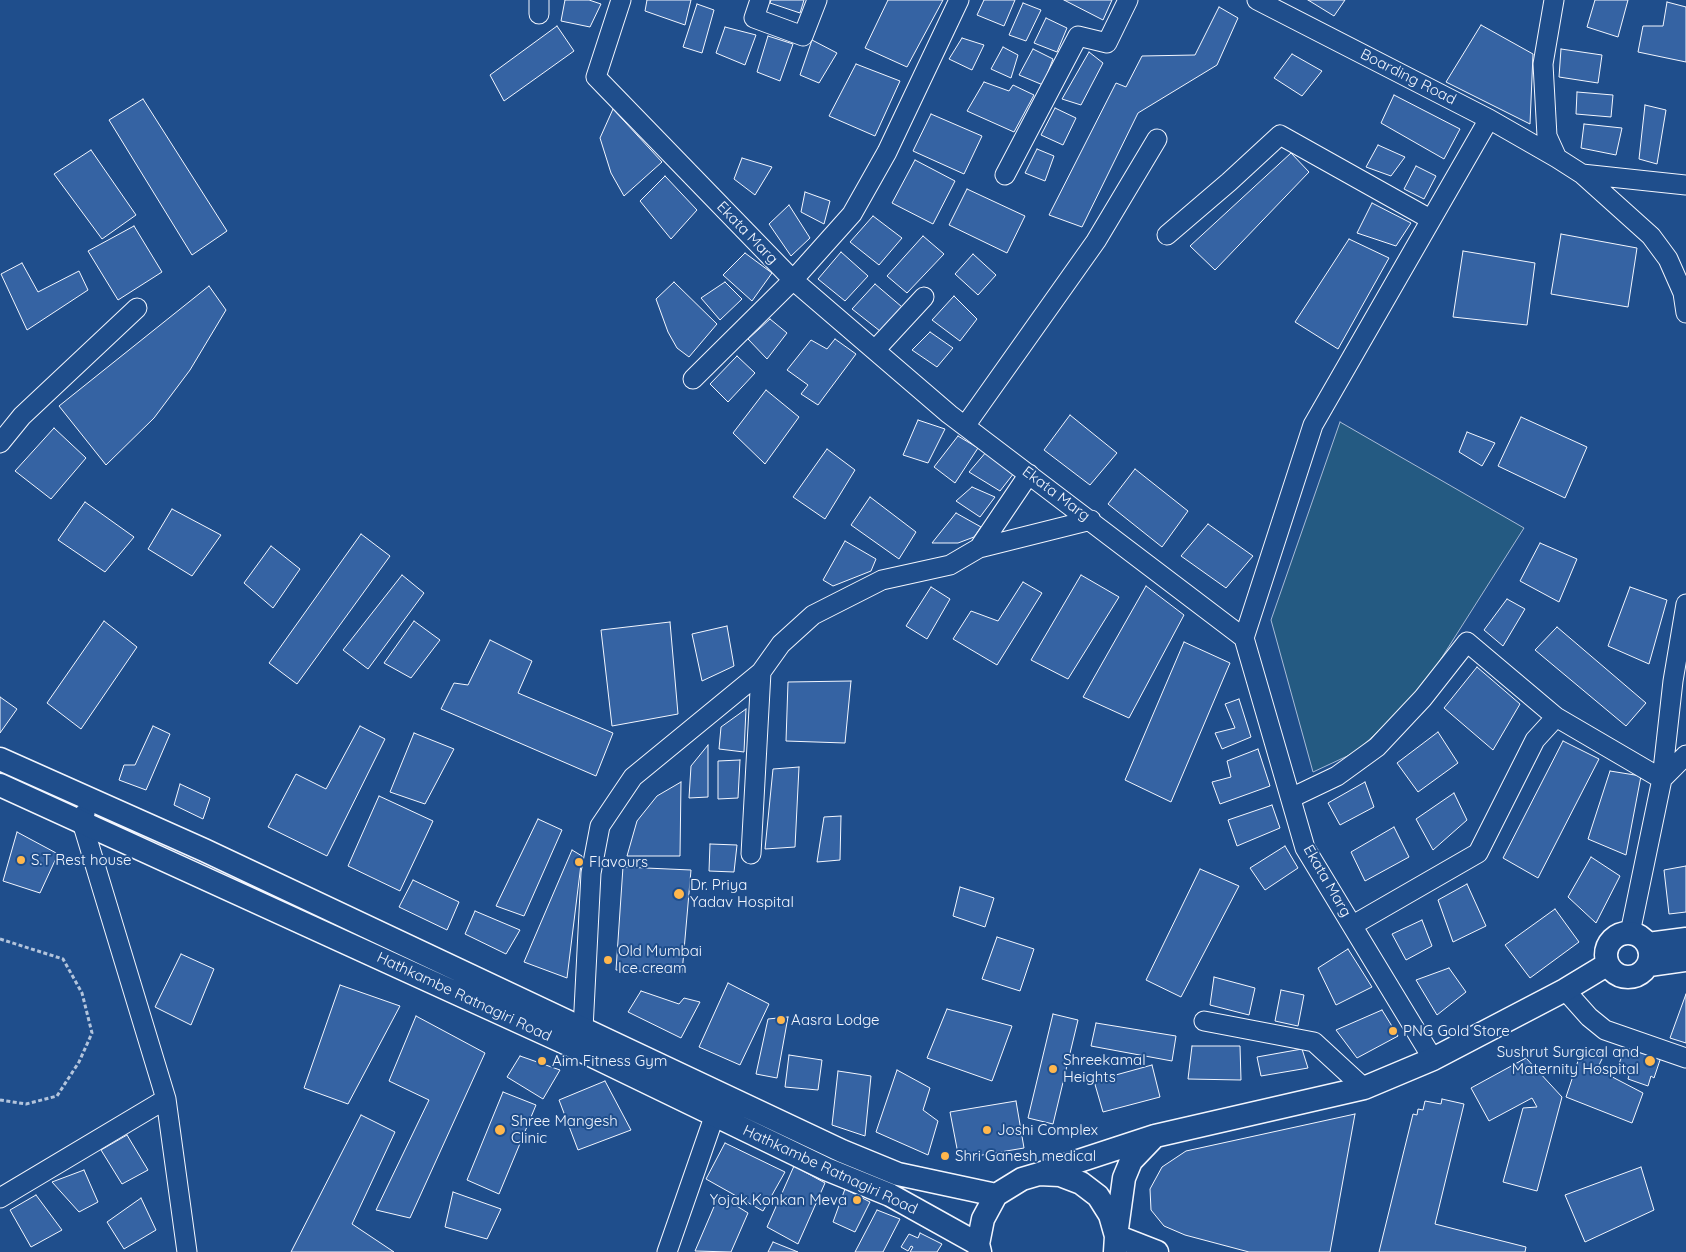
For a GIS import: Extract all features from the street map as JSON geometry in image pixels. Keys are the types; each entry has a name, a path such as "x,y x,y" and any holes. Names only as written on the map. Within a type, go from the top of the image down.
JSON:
{"main road":[{"path":"0,759 91,799 842,1151 898,1174 996,1195"},
{"name":"Hathkambe Ratnagiri Road","path":"0,785 574,1047 714,1117 826,1169 890,1195 979,1248"},
{"path":"1642,947 1638,976 1624,978 1617,975 1608,964 1606,957 1610,942 1622,934 1642,947 1686,960"},
{"path":"1642,947 1686,939"},
{"path":"979,1248 982,1219 996,1195 1022,1178 1155,1136 1364,1088 1433,1059 1564,990 1608,964"},
{"path":"1115,1244 1124,1178 1131,1161 1155,1136"},
{"path":"1039,1174 1060,1175 1081,1183 1098,1196 1110,1215 1115,1244"},
{"path":"1115,1244 1157,1252"}],"street":[{"name":"Ekata Marg","path":"621,0 596,77 793,280 965,426 1244,638 1305,848 1433,1059"},
{"path":"760,0 754,18 802,36 817,0"},
{"path":"693,378 793,280 852,214 887,152 959,0"},
{"path":"1005,175 1078,36 1107,43 1128,0"},
{"path":"1554,0 1543,64 1547,136 1557,158"},
{"name":"Boarding Road","path":"1263,1 1489,119 1582,174 1632,217 1668,260 1683,293 1686,313"},
{"path":"1244,638 1313,425 1489,119"},
{"path":"1167,234 1229,182 1280,135 1430,219"},
{"path":"965,426 1096,241 1157,139"},
{"path":"1582,174 1686,185"},
{"path":"875,350 924,297"},
{"path":"0,443 22,416 137,308"},
{"path":"979,548 1029,474"},
{"path":"583,1029 591,873 600,826 633,777 761,672 781,644 813,615 882,580 950,565 979,548 1091,520"},
{"path":"1642,947 1673,681 1686,604"},
{"path":"1291,798 1338,776 1377,747 1423,698 1466,642 1556,717 1662,779"},
{"path":"751,854 761,672"},
{"path":"1353,926 1478,852 1535,740 1556,717"},
{"path":"1662,779 1686,755"},
{"path":"91,799 82,822 166,1099 187,1252"},
{"path":"1564,990 1589,1017 1605,1030 1686,1058"},
{"path":"1204,1021 1314,1042 1364,1088"},
{"path":"0,1198 166,1099"},
{"path":"667,1252 714,1117"}],"path":[{"path":"0,939 63,960 82,993 92,1032 79,1062 57,1096 26,1104 0,1100"}],"shaded area":[{"path":"1340,422 1524,528 1420,692 1356,752 1313,772 1271,620"}],"building":[{"path":"565,0 589,0 601,4 590,27 561,21"},
{"path":"647,0 691,0 685,25 645,11"},
{"path":"771,0 804,0 800,13 770,3"},
{"path":"888,0 943,0 907,67 865,48"},
{"path":"984,0 1015,0 1004,26 977,15"},
{"path":"1064,0 1112,0 1103,20"},
{"path":"1308,0 1345,0 1334,16"},
{"path":"1595,0 1628,0 1618,37 1587,27"},
{"path":"1667,2 1686,7 1686,62 1638,52 1643,26 1663,26"},
{"path":"1023,3 1041,10 1026,41 1009,35"},
{"path":"697,4 714,10 702,53 683,47"},
{"path":"1219,7 1238,18 1217,65 1138,113 1082,227 1049,215 1116,83 1126,87 1142,56 1195,55"},
{"path":"1046,18 1067,28 1057,52 1034,43"},
{"path":"1481,25 1533,54 1530,124 1446,82"},
{"path":"557,26 574,51 504,101 490,75"},
{"path":"725,27 756,35 745,65 716,53"},
{"path":"768,36 793,44 780,81 757,72"},
{"path":"962,38 984,45 972,70 949,59"},
{"path":"812,40 837,53 819,83 800,75"},
{"path":"1003,47 1018,55 1011,78 991,69"},
{"path":"1033,49 1053,59 1043,85 1019,75"},
{"path":"1561,49 1602,55 1598,83 1559,77"},
{"path":"1089,52 1103,63 1081,105 1062,99"},
{"path":"1292,54 1322,71 1302,96 1274,78"},
{"path":"856,64 900,81 875,136 829,116"},
{"path":"984,82 1009,91 1013,85 1034,95 1014,132 967,111"},
{"path":"1577,92 1613,95 1611,117 1576,114"},
{"path":"1394,95 1460,129 1444,159 1381,123"},
{"path":"143,99 227,231 192,255 109,120"},
{"path":"1645,105 1666,110 1657,164 1639,159"},
{"path":"1055,108 1076,118 1063,145 1041,135"},
{"path":"613,109 662,162 624,196 611,173 600,138"},
{"path":"931,114 982,136 964,174 913,151"},
{"path":"1584,124 1622,128 1616,155 1581,148"},
{"path":"1378,145 1405,157 1391,176 1366,167"},
{"path":"1037,149 1054,156 1045,181 1025,173"},
{"path":"91,150 136,215 102,239 54,174"},
{"path":"1291,153 1309,172 1215,270 1190,246"},
{"path":"742,158 772,167 755,195 734,179"},
{"path":"915,160 955,181 933,224 892,203"},
{"path":"1416,166 1436,176 1424,199 1404,189"},
{"path":"665,176 697,210 671,239 640,201"},
{"path":"967,189 1025,216 1007,253 949,225"},
{"path":"805,192 830,201 824,224 801,212"},
{"path":"1372,203 1411,223 1396,246 1357,233"},
{"path":"789,205 810,238 791,256 769,224"},
{"path":"873,216 902,238 879,265 850,242"},
{"path":"134,226 162,272 118,300 88,251"},
{"path":"1561,234 1637,248 1628,307 1551,294"},
{"path":"923,236 944,254 907,293 887,276"},
{"path":"1349,239 1389,258 1338,349 1295,322"},
{"path":"1463,251 1535,263 1527,325 1453,317"},
{"path":"841,252 868,276 845,301 818,279"},
{"path":"745,253 772,273 752,301 723,275"},
{"path":"973,254 996,275 978,295 955,274"},
{"path":"22,263 38,292 79,271 88,290 27,330 1,274"},
{"path":"674,282 717,324 689,357 677,348 668,332 656,299"},
{"path":"725,282 742,299 720,320 701,298"},
{"path":"875,284 902,307 880,331 852,309"},
{"path":"209,286 226,310 190,370 154,418 106,465 59,406"},
{"path":"954,296 977,319 960,341 932,320"},
{"path":"770,319 787,333 767,359 748,339"},
{"path":"930,332 953,348 937,367 912,350"},
{"path":"835,339 856,354 818,405 801,394 808,385 787,370 811,340 827,349"},
{"path":"737,356 755,373 728,402 710,384"},
{"path":"766,390 799,417 765,464 733,433"},
{"path":"1070,415 1117,453 1090,485 1044,450"},
{"path":"1521,417 1587,447 1565,498 1498,466"},
{"path":"918,420 945,429 928,463 903,455"},
{"path":"54,428 86,458 51,499 15,471"},
{"path":"1467,432 1495,443 1482,466 1459,452"},
{"path":"958,436 978,448 955,483 934,467"},
{"path":"827,449 855,470 825,519 793,497"},
{"path":"987,451 1014,473 1000,491 969,472"},
{"path":"1135,469 1188,511 1162,547 1108,504"},
{"path":"972,487 995,497 980,517 956,501"},
{"path":"870,497 916,532 899,559 851,525"},
{"path":"85,502 134,537 105,572 58,540"},
{"path":"172,509 221,535 192,576 148,549"},
{"path":"956,513 981,527 974,537 958,543 932,543"},
{"path":"1208,524 1253,556 1226,588 1181,556"},
{"path":"361,534 390,556 297,684 269,663"},
{"path":"845,541 876,559 871,571 833,586 823,580"},
{"path":"1540,543 1577,559 1559,602 1520,581"},
{"path":"271,546 300,569 273,608 244,583"},
{"path":"402,575 424,593 368,669 343,650"},
{"path":"1081,575 1119,597 1068,679 1031,660"},
{"path":"1023,582 1042,593 997,665 953,639 971,611 998,621"},
{"path":"1146,586 1184,615 1129,718 1083,697"},
{"path":"931,587 950,599 927,639 906,626"},
{"path":"1630,587 1667,600 1649,664 1608,646"},
{"path":"1507,599 1525,609 1503,646 1484,630"},
{"path":"104,621 137,647 81,729 47,703"},
{"path":"414,621 440,640 411,678 384,663"},
{"path":"670,622 678,714 612,726 601,630"},
{"path":"727,626 734,666 702,681 692,634"},
{"path":"1557,627 1646,703 1626,726 1535,650"},
{"path":"490,640 532,661 518,693 613,733 596,776 441,709 454,683 468,685"},
{"path":"1184,642 1230,663 1171,802 1125,780"},
{"path":"1477,667 1520,704 1493,750 1444,708"},
{"path":"851,681 845,743 786,741 788,682"},
{"path":"0,697 17,709 0,733"},
{"path":"1239,699 1251,737 1222,749 1215,733 1235,728 1225,704"},
{"path":"746,709 744,752 719,749 721,727"},
{"path":"153,726 170,734 146,790 119,780 124,765 135,765"},
{"path":"360,726 385,739 327,856 268,827 296,774 326,789"},
{"path":"1438,732 1458,763 1418,792 1397,763"},
{"path":"414,733 454,749 425,804 390,792"},
{"path":"1563,741 1599,759 1538,878 1503,858"},
{"path":"708,745 708,797 689,798 691,766"},
{"path":"1258,749 1270,786 1220,804 1212,782 1231,777 1227,761"},
{"path":"740,760 738,798 718,799 718,761"},
{"path":"799,767 795,847 765,849 773,769"},
{"path":"1610,771 1641,776 1626,855 1588,839"},
{"path":"681,782 680,856 627,856 637,821 657,796"},
{"path":"1365,782 1374,807 1340,825 1328,803"},
{"path":"180,784 210,798 203,819 174,805"},
{"path":"1454,793 1467,820 1433,850 1416,819"},
{"path":"379,796 433,821 400,891 348,866"},
{"path":"1272,805 1280,828 1237,846 1228,820"},
{"path":"841,816 840,860 817,862 824,817"},
{"path":"538,819 562,830 524,916 496,906"},
{"path":"1394,827 1409,857 1365,881 1351,852"},
{"path":"17,832 58,854 40,893 3,881"},
{"path":"710,844 737,845 734,872 709,871"},
{"path":"1285,846 1298,868 1265,890 1250,868"},
{"path":"572,850 582,856 567,978 524,962"},
{"path":"1591,857 1620,876 1596,923 1568,897"},
{"path":"1686,866 1686,912 1669,914 1664,870"},
{"path":"623,867 691,870 682,973 616,970"},
{"path":"1200,869 1239,886 1181,997 1146,980"},
{"path":"413,880 459,902 447,930 399,907"},
{"path":"1467,884 1486,926 1453,942 1438,900"},
{"path":"960,887 994,898 985,927 953,916"},
{"path":"1555,909 1579,942 1530,978 1505,945"},
{"path":"475,911 520,930 506,954 465,934"},
{"path":"1422,920 1432,946 1406,960 1392,934"},
{"path":"997,937 1034,949 1020,991 982,979"},
{"path":"1348,949 1372,987 1336,1005 1318,968"},
{"path":"181,954 214,969 191,1025 155,1007"},
{"path":"1449,968 1466,992 1437,1015 1416,980"},
{"path":"1214,977 1255,988 1249,1015 1210,1005"},
{"path":"728,983 769,1004 740,1065 699,1047"},
{"path":"340,985 400,1006 348,1104 304,1088"},
{"path":"1281,990 1304,995 1298,1026 1275,1021"},
{"path":"641,991 679,1004 684,998 700,1002 681,1038 628,1012"},
{"path":"1686,994 1686,1043 1670,1038"},
{"path":"947,1009 1012,1026 992,1081 927,1058"},
{"path":"1382,1010 1398,1036 1357,1058 1336,1030"},
{"name":"Shreekamal Heights","path":"1053,1014 1078,1020 1053,1124 1028,1118"},
{"path":"416,1016 485,1053 410,1218 376,1210 429,1100 389,1081"},
{"path":"788,1017 777,1078 756,1074 768,1019"},
{"path":"1096,1023 1176,1036 1172,1061 1091,1046"},
{"path":"1626,1044 1661,1057 1654,1078 1651,1076 1648,1086 1628,1079 1629,1075 1625,1074 1626,1070 1618,1067"},
{"path":"1192,1046 1240,1046 1241,1080 1188,1079"},
{"path":"1302,1049 1308,1068 1261,1076 1257,1057"},
{"path":"1582,1049 1605,1053 1597,1069 1643,1093 1632,1123 1566,1097"},
{"path":"789,1055 822,1060 818,1090 785,1087"},
{"path":"520,1056 560,1070 543,1099 507,1077"},
{"path":"1526,1058 1562,1097 1537,1191 1503,1182 1523,1108 1537,1107 1532,1098 1489,1121 1471,1088"},
{"path":"1152,1065 1160,1097 1103,1112 1094,1081"},
{"path":"897,1070 930,1088 923,1110 938,1121 928,1155 876,1132"},
{"path":"838,1071 871,1076 865,1136 832,1125"},
{"path":"605,1081 631,1130 578,1150 559,1100"},
{"path":"503,1092 536,1105 499,1194 467,1180"},
{"path":"1442,1099 1464,1104 1435,1224 1526,1247 1525,1252 1379,1252 1413,1114 1417,1115 1418,1109 1423,1110 1425,1101 1441,1104"},
{"name":"Joshi Complex","path":"1016,1101 1024,1148 959,1159 950,1112"},
{"path":"1355,1114 1330,1252 1249,1252 1185,1235 1164,1226 1151,1210 1150,1189 1162,1167 1186,1151"},
{"path":"361,1115 395,1132 352,1224 394,1252 291,1252"},
{"path":"127,1135 148,1170 122,1184 101,1150"},
{"path":"725,1143 785,1172 763,1211 706,1179"},
{"path":"794,1166 825,1183 798,1244 767,1227"},
{"path":"1641,1167 1654,1210 1585,1242 1565,1195"},
{"path":"84,1170 98,1202 79,1212 52,1182"},
{"path":"845,1189 870,1202 855,1232 833,1222"},
{"path":"453,1192 501,1209 487,1239 445,1227"},
{"path":"36,1195 62,1230 31,1247 10,1210"},
{"path":"719,1195 748,1213 731,1252 695,1251"},
{"path":"141,1198 156,1230 124,1249 107,1222"},
{"path":"877,1210 900,1219 883,1252 855,1252"},
{"path":"920,1233 942,1244 937,1252 910,1252 913,1247 911,1246 908,1251 901,1247 909,1234 918,1238"},
{"path":"773,1242 798,1252 768,1252"}],"place":[{"name":"S.T Rest house","path":"21,860"},
{"name":"Flavours","path":"579,862"},
{"name":"Dr. Priya Yadav Hospital","path":"679,894"},
{"name":"Old Mumbai Ice cream","path":"608,960"},
{"name":"Aasra Lodge","path":"781,1020"},
{"name":"PNG Gold Store","path":"1393,1031"},
{"name":"Aim Fitness Gym","path":"542,1061"},
{"name":"Sushrut Surgical and Maternity Hospital","path":"1650,1061"},
{"name":"Shreekamal Heights","path":"1053,1069"},
{"name":"Shree Mangesh Clinic","path":"500,1130"},
{"name":"Joshi Complex","path":"987,1130"},
{"name":"Shri Ganesh medical","path":"945,1156"},
{"name":"Yojak Konkan Meva","path":"857,1200"}]}
